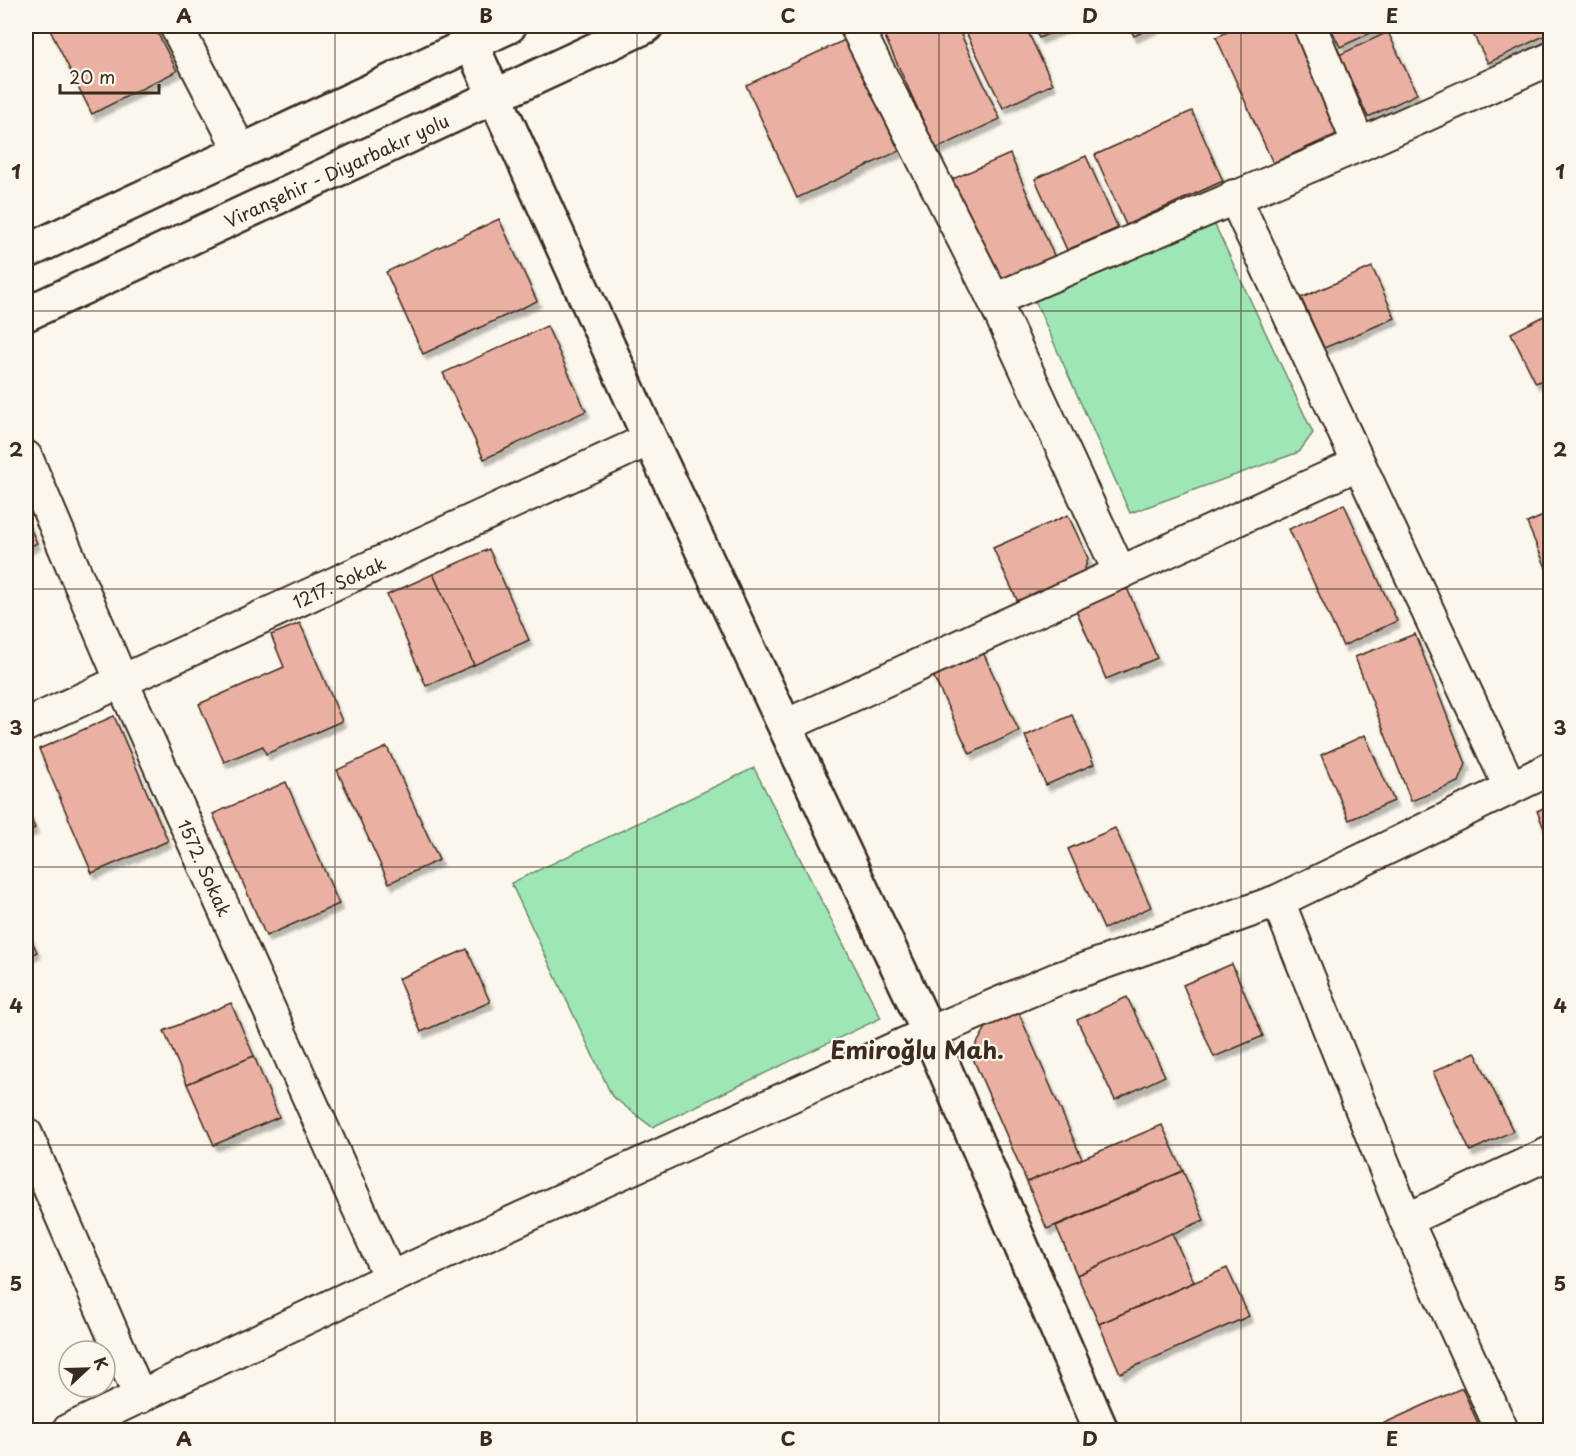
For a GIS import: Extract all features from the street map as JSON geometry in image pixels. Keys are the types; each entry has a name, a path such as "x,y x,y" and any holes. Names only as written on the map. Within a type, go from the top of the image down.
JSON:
{"street":[{"path":"176,26 241,152"},
{"path":"26,252 241,152 467,35 509,26"},
{"name":"Viranşehir - Diyarbakır yolu","path":"26,314 646,26"},
{"path":"856,26 994,300 1120,573"},
{"path":"1310,26 1359,145"},
{"path":"467,35 650,439 929,1033 1101,1431"},
{"path":"994,300 1234,196 1549,65"},
{"path":"1234,196 1510,787"},
{"name":"1217. Sokak","path":"26,725 650,439"},
{"name":"1572. Sokak","path":"26,457 122,682 390,1278"},
{"path":"785,726 1358,464"},
{"path":"69,1431 390,1278 929,1033 1057,979 1278,901 1551,769"},
{"path":"1278,901 1406,1220 1502,1431"},
{"path":"26,1135 140,1397"},
{"path":"1406,1220 1551,1153"}],"green space":[{"path":"1213,221 1313,433 1299,452 1130,513 1032,294"},
{"path":"754,768 881,1018 652,1127 612,1096 511,883"}],"building":[{"path":"48,26 154,26 177,71 92,114"},
{"path":"887,26 957,26 1000,119 936,149 881,28"},
{"path":"963,26 1025,26 1053,84 1003,108"},
{"path":"1033,26 1066,26 1039,38"},
{"path":"1129,26 1156,26 1134,36"},
{"path":"1241,26 1293,26 1341,132 1273,163 1216,37"},
{"path":"1330,26 1386,26 1340,47"},
{"path":"1469,26 1550,26 1550,33 1488,63"},
{"path":"1388,32 1417,94 1368,117 1339,55"},
{"path":"847,39 899,151 797,198 746,85"},
{"path":"1192,111 1223,181 1126,225 1095,155"},
{"path":"1010,154 1055,258 1001,283 948,181"},
{"path":"1086,156 1118,228 1067,250 1035,179"},
{"path":"499,219 537,301 423,354 386,272"},
{"path":"1372,267 1395,318 1324,348 1301,298"},
{"path":"1550,313 1550,376 1536,383 1511,333"},
{"path":"547,326 586,411 484,459 443,373"},
{"path":"1344,504 1397,621 1343,646 1289,529"},
{"path":"1550,513 1550,577 1527,523"},
{"path":"1068,515 1088,558 1082,578 1019,604 993,548"},
{"path":"26,519 37,543 26,549"},
{"path":"489,549 529,640 474,665 433,574"},
{"path":"433,574 474,665 426,686 387,595"},
{"path":"1127,588 1157,658 1106,679 1076,610"},
{"path":"300,623 342,721 266,754 263,746 224,762 199,704 284,667 271,635"},
{"path":"1415,634 1466,764 1459,782 1411,801 1355,657"},
{"path":"981,648 1019,731 970,754 931,671"},
{"path":"1072,715 1094,764 1046,785 1025,736"},
{"path":"114,716 168,841 92,873 39,749"},
{"path":"1365,735 1394,801 1349,820 1321,755"},
{"path":"387,747 439,860 389,883 337,770"},
{"path":"286,782 339,904 266,936 213,814"},
{"path":"1550,805 1550,844 1537,811"},
{"path":"26,808 35,828 26,832"},
{"path":"1115,828 1151,907 1104,929 1068,849"},
{"path":"26,927 37,952 26,957"},
{"path":"467,949 490,1002 421,1032 398,979"},
{"path":"1232,964 1263,1036 1214,1057 1183,985"},
{"path":"1127,997 1165,1076 1115,1100 1077,1020"},
{"path":"231,1003 254,1056 187,1084 164,1031"},
{"path":"1018,1011 1082,1159 1027,1182 971,1054 988,1024"},
{"path":"1475,1052 1513,1131 1470,1151 1433,1072"},
{"path":"254,1056 279,1117 214,1145 187,1084"},
{"path":"1162,1125 1183,1171 1047,1229 1027,1182"},
{"path":"1183,1171 1204,1220 1077,1275 1056,1226"},
{"path":"1172,1233 1194,1282 1099,1324 1077,1275"},
{"path":"1227,1268 1249,1316 1120,1373 1099,1324"},
{"path":"1462,1388 1481,1430 1369,1430"}],"district":[{"name":"Emiroğlu Mah.","path":"917,1049"}]}
